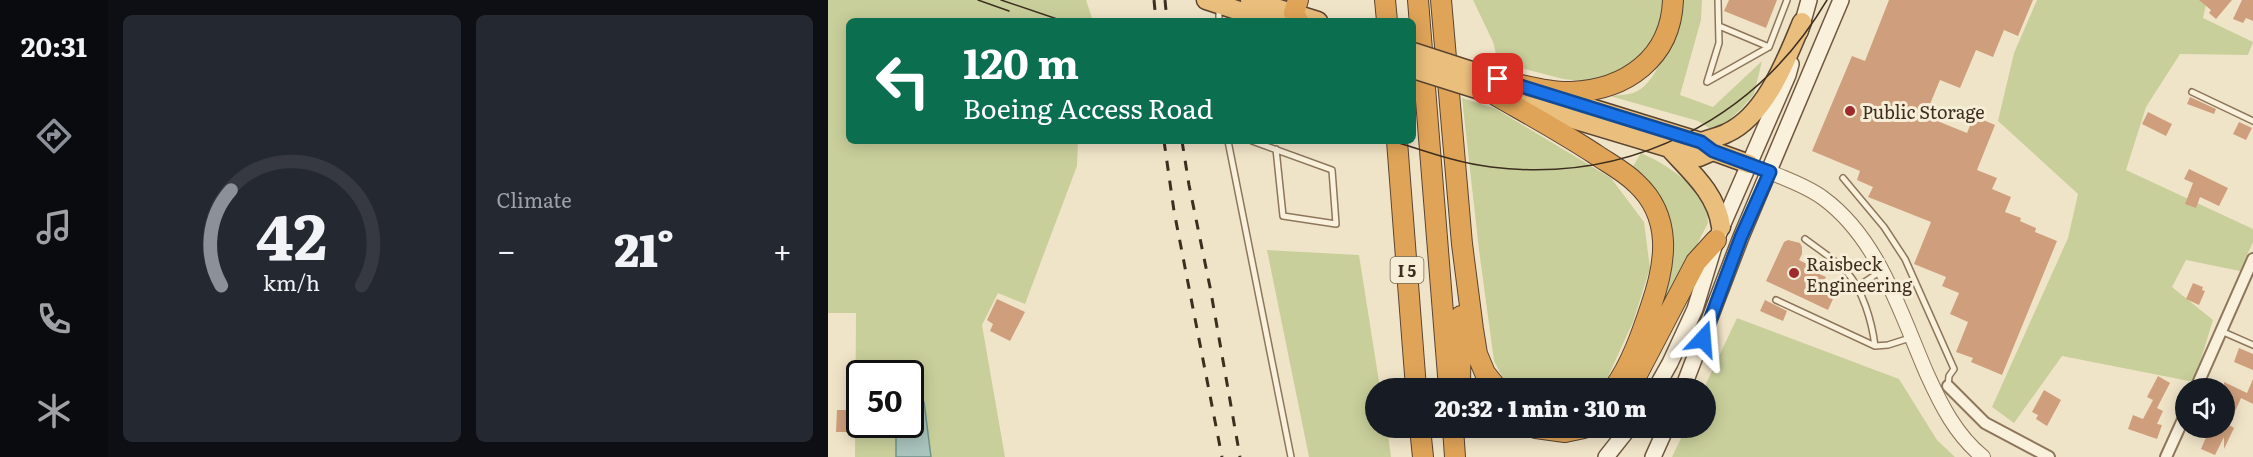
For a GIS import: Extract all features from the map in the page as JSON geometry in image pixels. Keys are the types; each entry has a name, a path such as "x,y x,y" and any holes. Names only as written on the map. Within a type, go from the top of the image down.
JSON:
{"highway":[{"path":"1250,0 1297,11 1312,18"},
{"path":"1385,0 1387,18"},
{"name":"I 5","path":"1418,0 1448,378"},
{"path":"1441,0 1461,244 1482,378"},
{"path":"1450,0 1451,114"},
{"path":"1494,86 1568,92 1599,89 1623,81 1654,56 1667,29 1673,0"},
{"path":"1214,8 1257,18"},
{"path":"1416,53 1494,86 1699,157 1707,147 1752,114 1783,69 1802,22"},
{"path":"1416,70 1494,86 1707,147 1749,164"},
{"path":"1494,86 1626,174 1645,192 1657,215 1664,244 1662,270 1646,320 1620,378"},
{"name":"I 5","path":"1397,144 1415,378"},
{"path":"1635,378 1696,262 1719,234 1718,212 1705,188 1668,147"},
{"path":"1460,378 1461,244"},
{"path":"1477,354 1489,378"},
{"path":"1421,438 1423,457"},
{"path":"1454,438 1457,457"},
{"path":"1457,457 1458,438"}],"main road":[{"path":"1662,378 1695,309 1719,234 1788,75 1809,0"},
{"path":"1687,378 1737,247 1841,0"},
{"path":"1749,164 1770,172"},
{"path":"1606,457 1621,438"},
{"path":"1653,457 1662,438"}],"street":[{"path":"1770,172 1804,186 1836,209 1862,236 1882,271 1941,406 1965,439 1983,457"},
{"path":"2200,378 2253,259"},
{"path":"1948,386 1985,423 2049,457"},
{"path":"2166,457 2175,437"}],"lane":[{"path":"1718,0 1719,43 1707,82 1769,47 1786,0"},
{"path":"1719,26 1769,47"},
{"path":"2192,92 2253,121"},
{"path":"1229,144 1292,457"},
{"path":"1261,144 1276,149 1332,170 1336,224 1282,216 1276,149"},
{"path":"1843,178 1884,227 1905,260 1954,369 1949,376 1948,386"},
{"path":"1805,239 1846,271 1857,287 1873,329 1875,346"},
{"path":"1857,287 1882,271"},
{"path":"1776,300 1875,346 1888,345 1911,337"},
{"path":"2221,331 2253,345"}],"green space":[{"path":"828,0 1086,0 1092,18 846,18 846,144 1078,144 1077,166 1025,304 998,293 982,325 1005,457 855,457 855,438 924,438 924,360 856,360 856,313 828,313"},
{"path":"1473,0 1665,0 1658,35 1631,67 1591,82 1563,79 1498,62 1493,42"},
{"path":"1679,0 1702,0 1701,20 1680,95 1713,107 1762,61 1754,94 1719,129 1709,128 1698,121 1610,96 1633,93 1651,78 1665,52"},
{"path":"2037,0 2207,0 2203,18 2253,42 2248,55 2180,54 2146,107 2126,170 2253,229 2253,242 2240,271 2186,260 2172,287 2213,320 2195,378 2175,378 2062,356 2014,423 1992,407 2068,238 2078,194 1998,121 2014,53"},
{"path":"1462,98 1496,109 1611,178 1644,222 1650,268 1633,322 1607,378 1503,378 1494,361"},
{"path":"1641,153 1663,164 1685,180 1701,200 1708,223 1661,314 1657,312 1669,278 1672,250 1649,184 1632,168"},
{"path":"1267,250 1359,255 1378,378 1365,378 1365,438 1388,438 1391,457 1309,457"},
{"path":"1737,318 1899,379 1937,440 1955,457 1672,457 1681,438 1716,438 1716,378 1709,378"}],"water":[{"path":"924,402 931,457 896,457 896,438 924,438"}],"building":[{"path":"1729,0 1777,0 1766,28 1724,11"},
{"name":"Public Storage","path":"1889,0 2033,0 2018,36 2004,30 1993,57 1976,50 1960,88 1940,80 1925,116 1967,133 1974,116 1995,125 1977,170 1997,178 1992,189 2011,197 2005,212 2021,218 2020,221 2036,228 2035,232 2057,241 2002,375 1971,362 1973,358 1956,352 1968,322 1950,314 1959,293 1942,286 1946,277 1914,264 1931,222 1868,197 1873,187 1857,180 1860,171 1812,151 1852,56 1865,61"},
{"path":"2199,0 2232,0 2216,19 2209,13 2211,10"},
{"path":"2242,0 2253,0 2253,21 2246,18 2243,23 2233,19"},
{"path":"2190,97 2216,109 2214,114 2187,104"},
{"path":"2148,112 2172,124 2166,136 2142,124"},
{"path":"2239,122 2252,128 2246,140 2233,134"},
{"path":"2189,169 2228,188 2219,206 2200,197 2196,208 2185,204 2193,183 2184,179"},
{"name":"Raisbeck Engineering","path":"1788,240 1800,243 1802,254 1799,260 1811,266 1810,270 1826,277 1824,281 1838,288 1828,310 1766,281 1784,242"},
{"path":"2193,283 2203,287 2202,290 2205,291 2199,305 2186,299"},
{"path":"997,299 1025,312 1010,341 990,331 993,324 987,320"},
{"path":"1765,300 1787,311 1783,321 1760,311"},
{"path":"2239,348 2253,354 2253,370 2234,362"},
{"path":"2158,376 2170,383 2157,408 2163,411 2157,424 2162,425 2157,439 2128,429 2133,415 2143,419 2153,400 2147,397"},
{"path":"2253,379 2253,404 2241,398 2235,412 2235,387 2247,393"},
{"path":"2044,390 2061,400 2047,426 2036,419 2038,415 2032,412"},
{"path":"837,410 846,410 846,432 836,432"},
{"path":"2206,438 2224,438 2215,455 2201,449"},
{"path":"2224,438 2229,438 2224,449"}],"tram line":[{"path":"978,0 1009,11"},
{"path":"1001,0 1054,18"},
{"path":"1403,144 1466,163 1542,170 1592,165 1639,153 1684,135 1726,110 1764,79 1798,42 1827,0"}],"railway":[{"path":"1154,0 1156,18"},
{"path":"1165,0 1167,18"},
{"path":"1164,144 1174,211 1222,457"},
{"path":"1182,144 1240,457"}],"place":[{"name":"Public Storage","path":"1850,111"},
{"name":"Raisbeck Engineering","path":"1794,273"}],"route":[{"path":"1498,79 1701,142 1713,151 1770,172 1741,237 1713,307 1703,339"}]}
